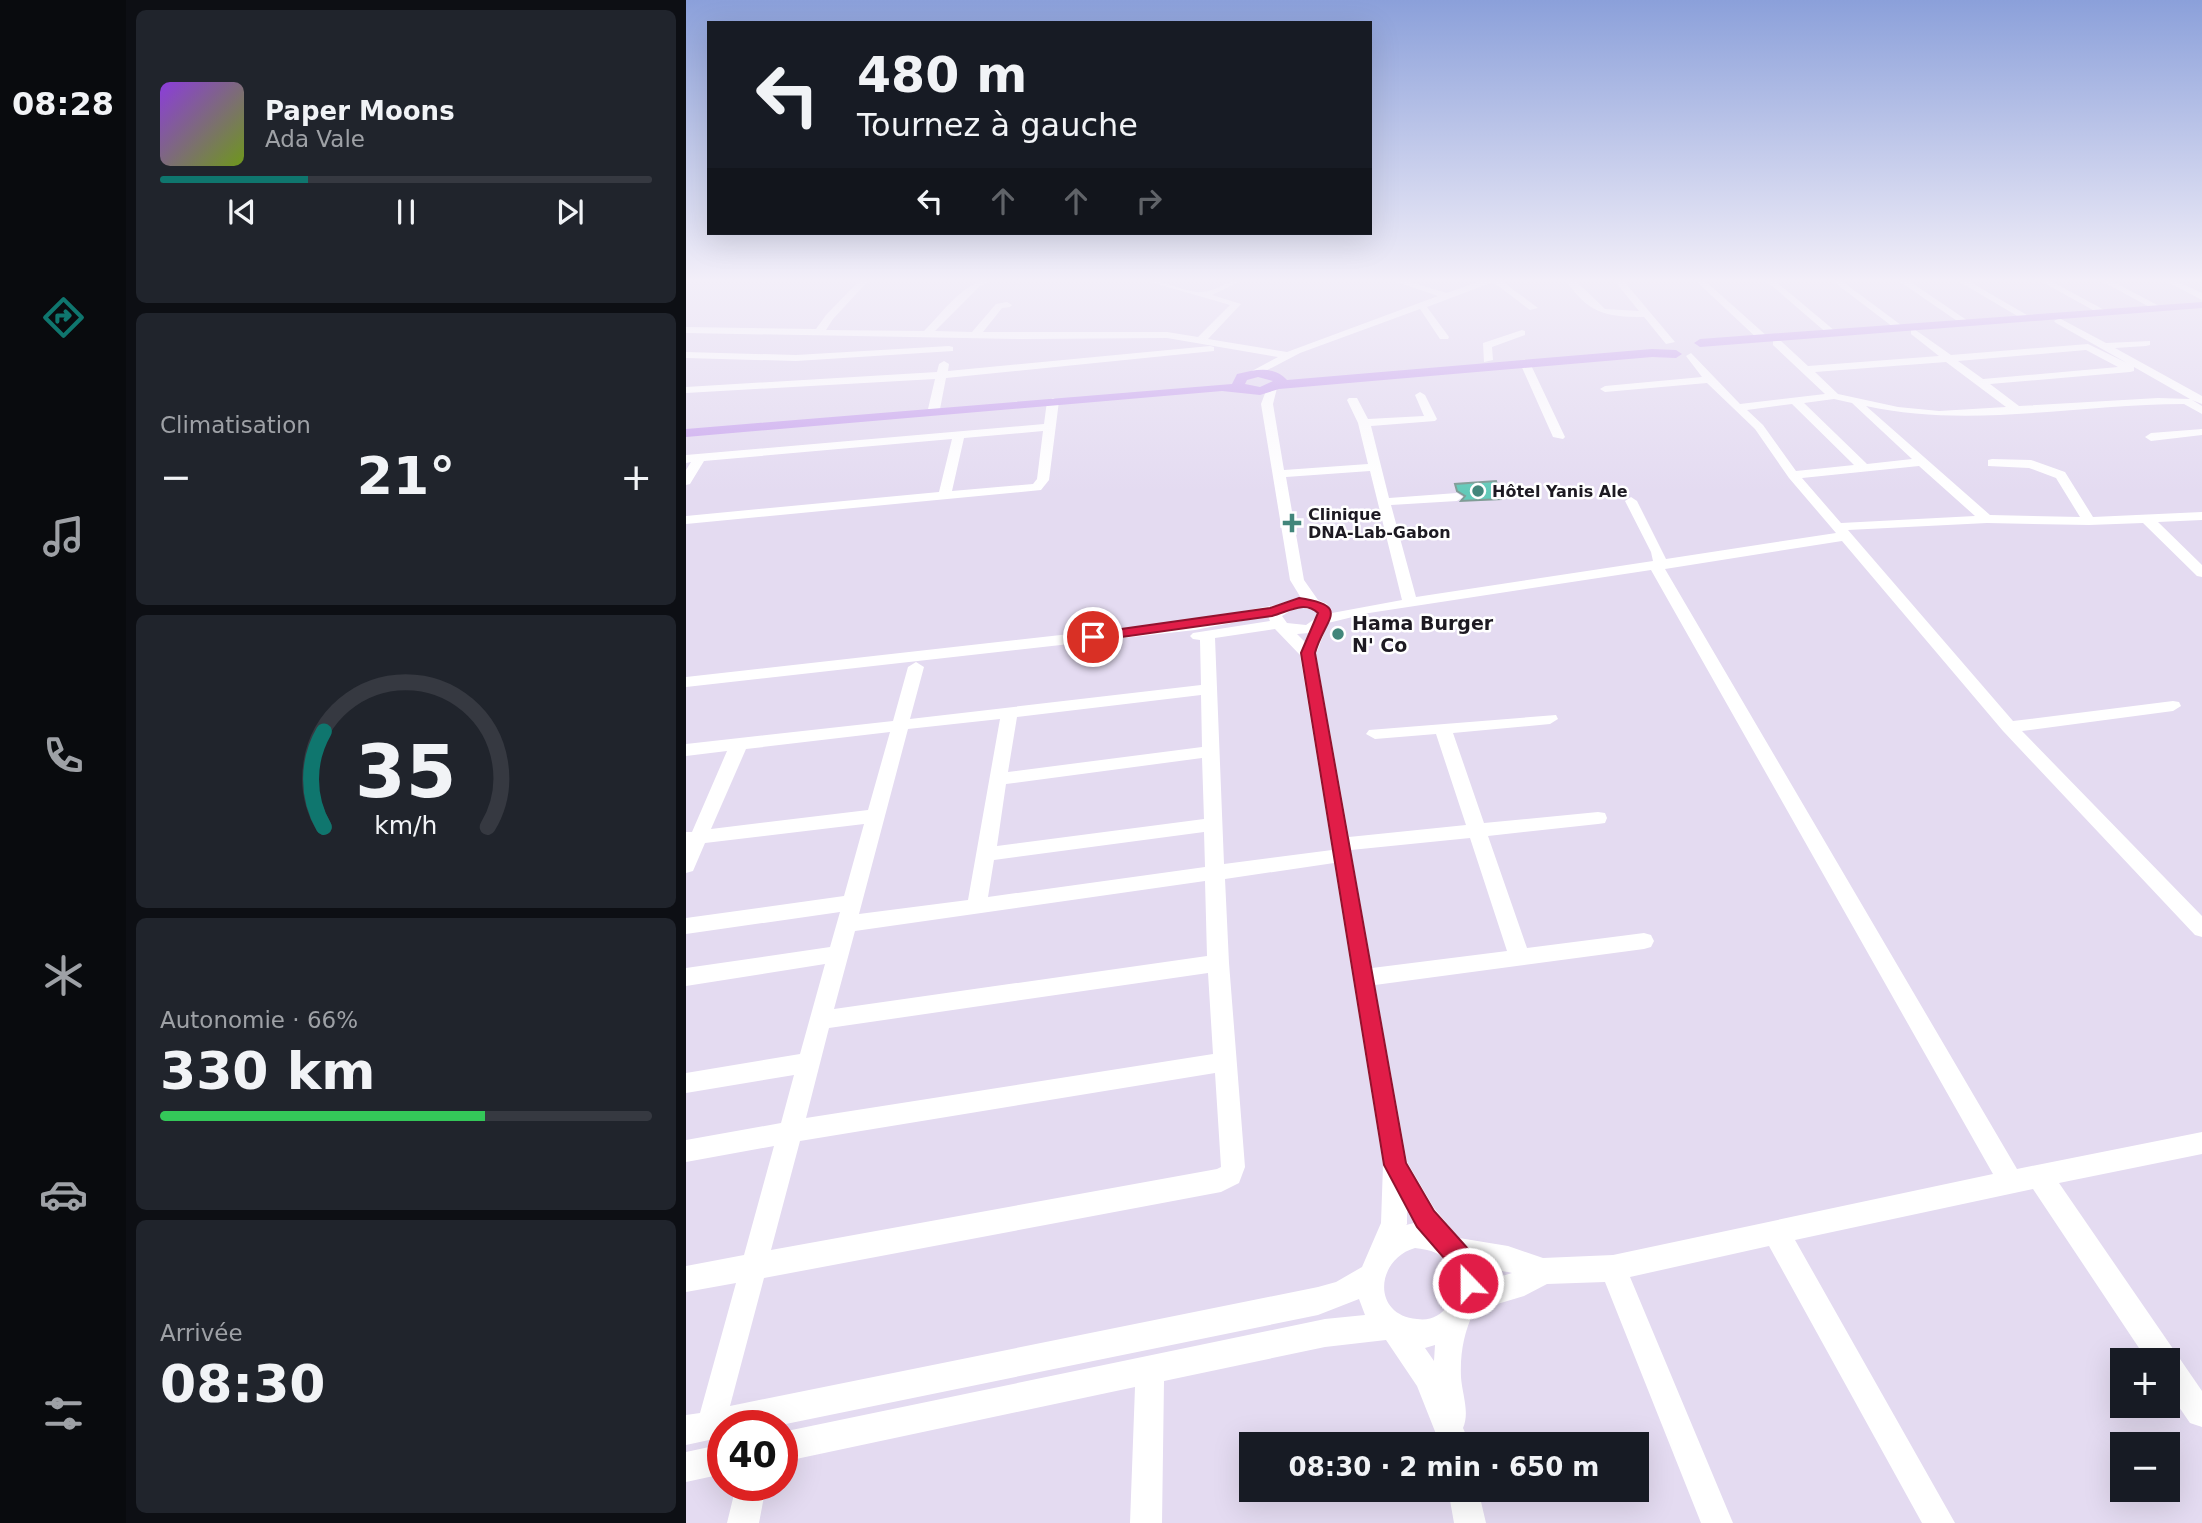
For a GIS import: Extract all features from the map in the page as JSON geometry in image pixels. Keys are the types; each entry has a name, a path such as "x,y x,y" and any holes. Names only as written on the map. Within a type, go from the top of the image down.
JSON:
{"main road":[{"path":"1276,383 1488,360 1628,350"},
{"path":"686,427 1276,383 1666,350"},
{"path":"686,433 1249,383"}],"street":[{"path":"686,355 796,358 930,350"},
{"path":"934,409 948,350"},
{"path":"686,390 941,375 1199,350"},
{"path":"1261,350 1287,355"},
{"path":"1301,350 1287,355 1249,383 1267,404 1297,580 1315,604 1325,611 1308,653"},
{"path":"1487,350 1488,360"},
{"path":"1688,350 1709,380 1759,426 1793,475 2009,727 2202,929"},
{"path":"1784,350 1834,396"},
{"path":"1939,350 2017,410"},
{"path":"1804,370 2049,350"},
{"path":"2094,350 2202,411"},
{"path":"2112,350 2202,401"},
{"path":"1525,363 1559,437"},
{"path":"1982,382 2130,369"},
{"path":"1605,389 1709,380"},
{"path":"1267,404 1276,383"},
{"path":"2180,387 2202,386"},
{"path":"1364,424 1431,419 1420,394"},
{"path":"1737,408 1834,396 1928,414 2186,401"},
{"path":"1353,400 1364,424 1410,604"},
{"path":"686,520 1027,489 1042,485 1053,401"},
{"path":"1795,401 1864,468"},
{"path":"1857,402 1987,519"},
{"path":"686,458 1050,428"},
{"path":"2151,437 2202,432"},
{"path":"945,496 959,434"},
{"path":"686,481 701,457"},
{"path":"1793,475 1923,462"},
{"path":"1992,463 2031,464 2061,475 2089,521"},
{"path":"1279,474 1376,467"},
{"path":"1385,502 1457,497"},
{"path":"1631,501 1658,552 1659,566 2011,1182"},
{"path":"686,682 1282,616 1302,630 1369,609 1659,566 1841,532 1987,519 2089,521 2202,516"},
{"path":"2147,519 2202,573"},
{"path":"1282,616 1297,580"},
{"path":"686,692 1207,635 1282,616 1299,602 1369,609"},
{"path":"1282,616 1308,653 1395,1165 1394,1224 1374,1266 1372,1302 1377,1314 1393,1328 1428,1377 1455,1444 1447,1377 1458,1311 1468,1283 1466,1271 1426,1219 1395,1165"},
{"path":"686,1279 1226,1178 1233,1167 1218,963 1207,635"},
{"path":"916,667 752,1267 699,1427 1318,1301 1342,1294 1398,1240 1410,1236 1434,1237 1449,1246 1508,1259 1543,1271 1612,1268 1890,1206 2202,1143"},
{"path":"686,750 1209,689"},
{"path":"2009,727 2173,706"},
{"path":"977,906 1009,713"},
{"path":"1375,734 1550,719"},
{"path":"1443,729 1519,956"},
{"path":"686,866 692,838 739,744"},
{"path":"998,779 1211,751"},
{"path":"692,838 875,816"},
{"path":"686,926 977,906 1215,873 1477,830 1598,818"},
{"path":"985,854 1213,824"},
{"path":"1364,978 1644,941"},
{"path":"686,977 837,954"},
{"path":"819,1020 1218,963"},
{"path":"686,1151 1224,1062"},
{"path":"686,1083 807,1063"},
{"path":"2040,1177 2156,1348"},
{"path":"1776,1232 1939,1523"},
{"path":"1612,1268 1717,1523"},
{"path":"798,1444 1325,1333 1393,1328 1421,1335 1434,1332 1458,1311 1524,1283 1543,1271"},
{"path":"1146,1523 1150,1370"},
{"path":"2180,1384 2200,1413"},
{"path":"686,1467 707,1462"},
{"path":"743,1523 748,1501"},
{"path":"1466,1502 1470,1523"}],"building":[{"name":"Hôtel Yanis Ale","path":"1496,481 1501,499 1461,501 1465,496 1457,491 1455,484"}],"place":[{"name":"Hôtel Yanis Ale","path":"1478,491"},
{"name":"Clinique DNA-Lab-Gabon","path":"1292,523"},
{"name":"Hama Burger N' Co","path":"1338,634"}],"route":[{"path":"1093,637 1195,625 1272,612 1299,602 1318,605 1325,611 1324,621 1312,639 1308,653 1395,1165 1426,1219 1461,1259 1468,1283"}]}
